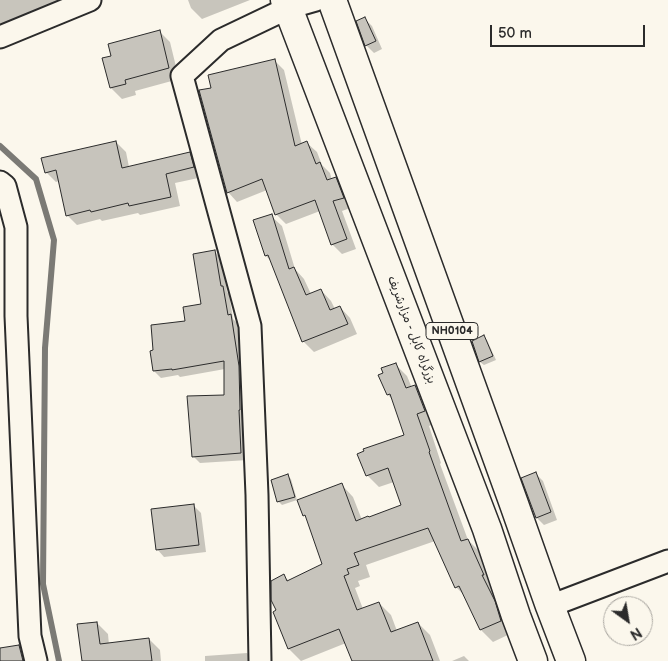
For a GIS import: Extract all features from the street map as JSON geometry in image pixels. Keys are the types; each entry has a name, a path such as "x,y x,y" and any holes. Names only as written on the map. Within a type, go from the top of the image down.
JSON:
{"highway":[{"name":"NH0104","path":"332,0 571,661"},
{"name":"بزرگراه کابل - مزارشریف","path":"286,4 480,510 533,661"}],"street":[{"path":"0,38 60,5 90,0"},
{"path":"260,661 257,495 250,326 182,76 221,40 286,4 316,0"},
{"path":"0,182 5,186 16,227 16,316 30,636 36,661"},
{"path":"550,606 668,561"}],"building":[{"path":"365,17 376,41 365,46 356,21"},
{"path":"160,30 169,68 125,80 126,84 110,88 102,58 111,56 108,44"},
{"path":"275,59 295,146 307,141 316,164 320,162 327,180 336,177 344,198 333,201 347,239 331,245 315,200 275,215 262,179 227,193 199,90 211,88 208,75"},
{"path":"116,141 122,168 190,152 194,167 166,174 171,197 129,206 128,203 66,216 56,170 45,173 41,158"},
{"path":"272,214 289,269 294,267 306,295 321,289 330,310 340,306 348,324 302,342 268,255 265,256 253,220"},
{"path":"215,250 228,315 231,314 239,366 241,453 192,457 187,396 224,395 224,361 172,370 153,371 150,351 153,350 151,325 185,321 183,307 201,304 193,254"},
{"path":"484,335 493,356 479,362 472,341"},
{"path":"396,363 406,388 415,385 425,411 417,414 461,541 468,539 484,575 482,575 495,601 501,621 480,630 459,586 455,588 428,528 354,553 359,565 347,569 349,574 344,576 357,610 379,602 391,632 418,622 433,661 352,661 339,629 288,649 273,612 276,610 271,600 271,581 284,574 287,581 322,564 305,515 303,516 297,500 342,483 356,521 401,505 388,468 366,476 357,454 364,451 363,449 404,435 390,394 387,395 378,375 383,373 381,368"},
{"path":"536,472 551,512 536,518 521,478"},
{"path":"288,474 295,497 277,502 271,480"},
{"path":"194,504 199,545 156,550 151,509"},
{"path":"97,622 100,644 149,638 152,661 82,661 77,624"},
{"path":"19,645 23,661 0,661 0,648"}],"waterway":[{"path":"0,146 36,179 54,240 45,348 43,584 59,661"}]}
